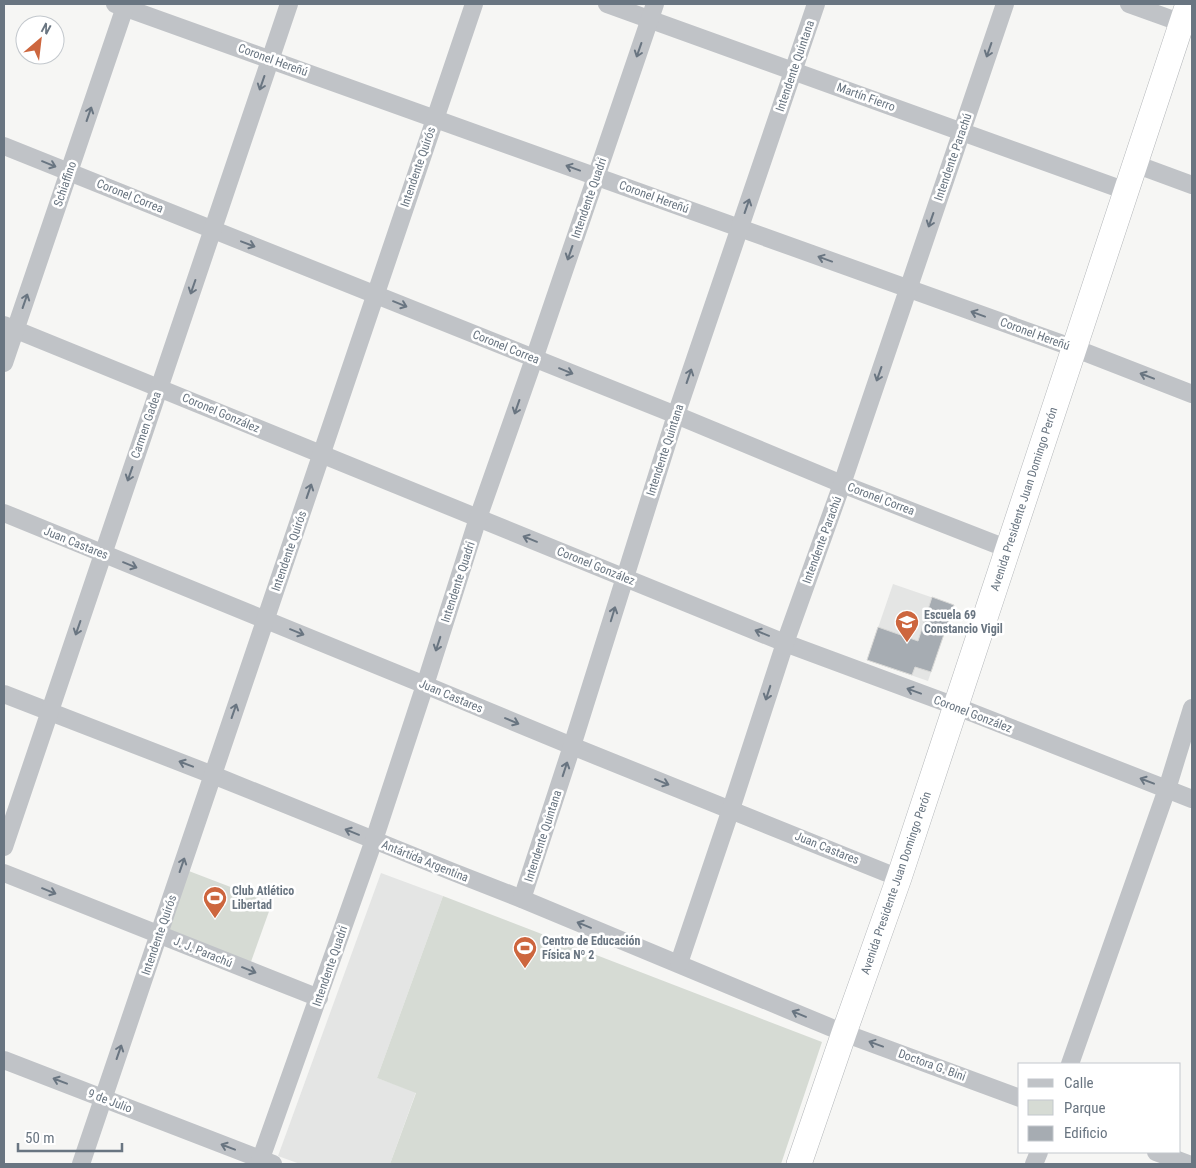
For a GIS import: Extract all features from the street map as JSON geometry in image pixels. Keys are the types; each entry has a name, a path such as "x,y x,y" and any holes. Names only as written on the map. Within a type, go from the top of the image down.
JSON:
{"highway":[{"name":"Avenida Presidente Juan Domingo Perón","path":"799,1164 899,878 1185,13"}],"street":[{"name":"Carmen Gadea","path":"4,847 289,4"},
{"name":"Intendente Quirós","path":"81,1164 474,4"},
{"name":"Martín Fierro","path":"606,4 652,12 793,71 1126,191"},
{"name":"Intendente Quintana","path":"522,899 676,415 816,4"},
{"name":"Intendente Parachú","path":"678,964 785,643 842,484 1005,4"},
{"path":"1129,4 1185,13"},
{"name":"Coronel Hereñú","path":"122,5 1074,348 1192,394"},
{"name":"Schiaffino","path":"4,364 10,327 69,172 122,5"},
{"name":"Intendente Quadri","path":"264,1163 374,840 478,518 652,12"},
{"name":"Coronel Correa","path":"4,146 676,415 842,484 1008,549"},
{"path":"1135,164 1192,186"},
{"name":"Coronel González","path":"10,327 785,643 956,706 1192,799"},
{"name":"Juan Castares","path":"4,513 899,878"},
{"name":"Antártida Argentina","path":"4,694 213,775 522,899 844,1033"},
{"path":"1070,1063 1167,789 1192,708"},
{"name":"J. J. Parachú","path":"4,873 319,998"},
{"name":"Doctora G. Bini","path":"844,1033 1018,1097"},
{"name":"9 de Julio","path":"4,1060 264,1163"},
{"path":"1159,1153 1188,1164"}],"shaded area":[{"name":"Escuela 69 Constancio Vigil","path":"893,584 954,605 928,681 867,660"},
{"path":"381,873 443,896 377,1078 416,1092 390,1164 300,1164 278,1156"}],"green space":[{"name":"Club Atlético Libertad","path":"181,868 272,903 248,970 159,935"},
{"name":"Centro de Educación Física Nº 2","path":"443,896 822,1042 781,1164 390,1164 416,1093 377,1078"}],"building":[{"name":"Escuela 69 Constancio Vigil","path":"932,597 954,605 931,672 915,667 912,675 867,660 878,627 918,641"}],"place":[{"name":"Escuela 69 Constancio Vigil","path":"907,643"},
{"name":"Club Atlético Libertad","path":"215,919"},
{"name":"Centro de Educación Física Nº 2","path":"525,969"}]}
